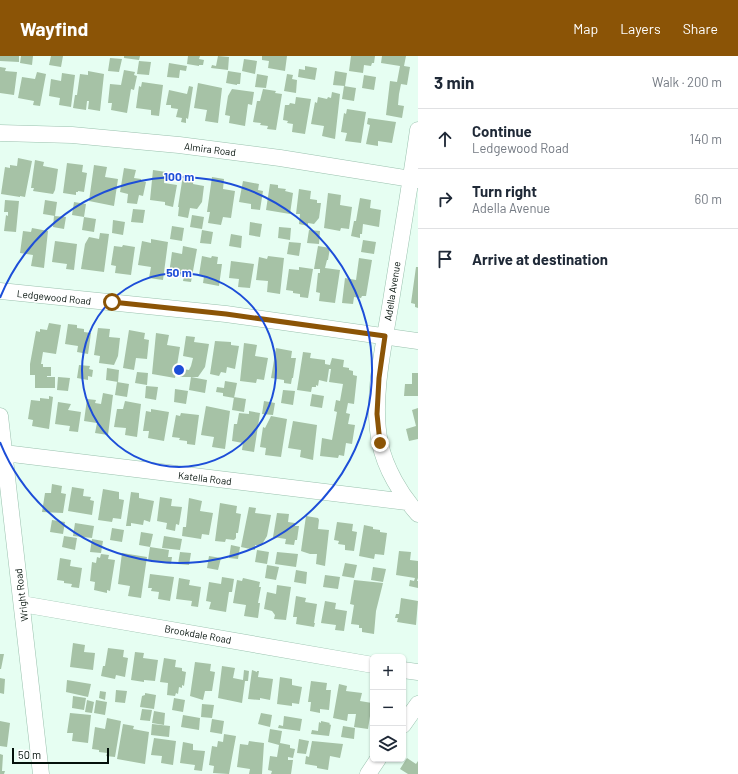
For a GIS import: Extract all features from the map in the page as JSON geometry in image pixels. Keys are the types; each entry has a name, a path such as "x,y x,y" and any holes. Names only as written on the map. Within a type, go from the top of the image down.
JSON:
{"street":[{"name":"Adella Avenue","path":"418,130 414,179 385,336 379,378 377,414 380,443 388,467 407,502 418,514"},
{"name":"Almira Road","path":"0,133 72,135 179,145 280,158 414,179"},
{"name":"Ledgewood Road","path":"0,292 226,314 418,341"},
{"name":"Wright Road","path":"0,416 6,516 22,604 42,774"},
{"name":"Katella Road","path":"2,454 407,502"},
{"name":"Brookdale Road","path":"22,604 370,664"},
{"path":"406,670 418,672"},
{"path":"406,721 418,704"},
{"path":"368,774 376,762"}],"building":[{"path":"0,56 19,56 19,62 0,61"},
{"path":"21,56 33,56 32,65 20,63"},
{"path":"51,56 63,56 61,67 49,65"},
{"path":"124,56 140,56 139,60 124,58"},
{"path":"188,56 200,56 199,59 204,60 203,65 199,66 187,64"},
{"path":"218,56 229,57 228,70 211,68 212,65 216,66"},
{"path":"262,56 287,56 285,71 268,68 269,61 262,60"},
{"path":"351,56 375,56 374,63 372,63 371,66 364,65 363,73 349,71"},
{"path":"382,56 406,56 404,66 410,67 407,85 401,84 399,94 398,105 404,106 402,118 386,115 390,81 397,82 400,66 381,63"},
{"path":"110,58 122,59 119,72 108,71"},
{"path":"244,59 257,61 255,74 242,71"},
{"path":"139,61 151,62 149,75 137,74"},
{"path":"169,63 187,66 186,71 180,70 179,78 167,77"},
{"path":"305,66 317,68 315,80 298,77 299,69 305,70"},
{"path":"0,67 6,68 5,71 17,72 14,95 0,93"},
{"path":"124,70 135,72 134,75 137,76 134,90 131,89 127,113 111,110 112,103 108,103 110,84 121,85"},
{"path":"88,71 104,74 100,111 88,109 89,101 87,101 86,110 73,108 75,95 77,95 80,74 88,75"},
{"path":"228,71 241,73 240,84 237,85 226,83"},
{"path":"335,71 347,73 345,86 333,85"},
{"path":"37,72 46,74 40,106 33,105 34,101 18,98 22,77 35,79"},
{"path":"62,73 75,75 71,107 59,105 60,98 49,96 51,79 61,81"},
{"path":"257,74 268,76 266,88 255,87"},
{"path":"287,74 293,75 292,79 297,80 296,93 284,91"},
{"path":"364,75 376,77 374,90 362,88"},
{"path":"142,82 163,85 159,116 151,115 151,110 136,108 139,86 141,87"},
{"path":"198,83 222,88 218,123 205,121 207,110 194,108"},
{"path":"189,86 193,87 186,123 181,122 182,118 176,117 178,109 171,108 171,105 166,105 169,90 187,94"},
{"path":"344,86 356,88 354,101 342,99"},
{"path":"232,89 254,92 252,105 248,104 245,126 229,123 230,116 225,115 228,96"},
{"path":"263,89 276,91 275,93 282,94 276,130 267,129 268,126 253,122 257,101 260,101"},
{"path":"332,92 340,94 335,139 322,136 324,126 311,124 315,102 317,103 318,97 327,99 328,97 331,98"},
{"path":"296,97 311,99 305,134 292,132 293,124 287,123 288,121 283,120 285,105 289,105 290,103 295,104"},
{"path":"347,109 366,112 361,143 345,141 347,133 341,132 344,113 346,114"},
{"path":"368,118 396,122 392,143 378,141 378,146 366,144 370,125 367,124"},
{"path":"18,158 32,161 25,197 1,194 5,167 10,168 10,165 17,166"},
{"path":"35,160 44,162 43,166 58,169 53,194 33,191 34,188 31,188"},
{"path":"67,163 83,165 82,172 87,173 84,192 78,191 76,192 76,195 63,193"},
{"path":"94,165 107,167 105,177 118,179 114,206 89,201"},
{"path":"124,168 136,170 134,178 141,179 141,181 146,182 143,196 139,195 137,204 127,203 128,194 120,192"},
{"path":"153,170 166,172 164,183 177,185 173,207 165,205 165,202 150,200"},
{"path":"183,175 194,177 193,184 204,186 202,202 197,209 190,208 188,218 178,216"},
{"path":"212,177 224,179 223,189 235,191 231,218 223,217 221,225 208,223 210,212 207,212"},
{"path":"243,181 259,184 258,190 263,191 260,210 251,209 251,204 239,202"},
{"path":"270,184 278,185 278,188 286,189 285,191 293,193 290,214 266,210"},
{"path":"299,189 311,191 310,199 317,200 317,203 321,203 319,218 314,224 308,223 308,226 299,224 300,214 296,214"},
{"path":"328,193 341,195 340,205 352,207 349,229 341,228 340,231 324,228"},
{"path":"360,198 371,200 370,208 381,210 379,227 363,224 360,238 351,236 354,221 356,221"},
{"path":"5,200 19,201 16,232 4,231 6,215 8,216 8,212 4,212"},
{"path":"45,200 57,202 55,216 43,214"},
{"path":"74,202 86,204 84,217 72,215"},
{"path":"133,209 145,210 143,223 131,222"},
{"path":"192,215 204,217 202,229 190,227"},
{"path":"54,216 66,217 64,229 53,227"},
{"path":"84,217 96,219 94,232 82,230"},
{"path":"113,220 125,222 123,235 112,233"},
{"path":"250,222 262,224 260,237 249,235"},
{"path":"172,226 184,228 182,241 170,239"},
{"path":"279,227 291,228 290,240 278,238"},
{"path":"32,228 48,231 44,268 31,266 33,255 20,253 23,231 31,232"},
{"path":"202,230 213,232 211,244 200,243"},
{"path":"309,230 320,231 319,244 307,243"},
{"path":"100,233 109,234 104,272 81,269 85,244 89,237 99,239"},
{"path":"231,234 242,236 241,248 229,246"},
{"path":"151,239 168,242 163,280 149,278 151,267 138,265 142,241 151,243"},
{"path":"363,240 376,242 374,254 361,252"},
{"path":"55,241 77,244 74,270 66,269 67,264 52,262"},
{"path":"289,242 301,243 299,256 287,254"},
{"path":"123,245 135,247 131,275 115,273 116,266 111,265 114,246 122,247"},
{"path":"183,246 197,249 191,282 183,281 184,276 169,274 172,252 182,254"},
{"path":"318,246 330,248 325,268 340,270 335,303 319,301 320,293 316,292 318,273 320,273 320,269 314,269"},
{"path":"202,256 211,258 212,256 218,257 217,264 222,264 219,286 203,283 204,276 199,275"},
{"path":"268,256 284,258 280,294 267,292 268,281 256,280 259,257 267,259"},
{"path":"359,258 372,260 366,296 362,296 361,298 354,297 353,304 342,303 345,278 356,280"},
{"path":"231,261 254,264 250,288 238,287 239,279 229,278"},
{"path":"299,267 313,269 308,298 300,297 300,294 286,290 289,269 299,270"},
{"path":"416,267 418,267 418,308 415,307 415,304 411,303"},
{"path":"49,323 61,325 56,354 43,352 41,364 43,364 43,367 51,367 51,376 47,377 55,377 55,388 35,388 35,375 30,375 30,364 36,331 40,332 40,329 47,330"},
{"path":"68,324 77,325 77,328 84,329 84,332 91,333 88,354 77,352 78,346 65,344"},
{"path":"98,328 110,329 109,337 120,338 118,356 114,365 99,363 100,356 94,355"},
{"path":"129,330 145,333 144,339 149,340 147,359 136,358 134,370 123,368"},
{"path":"156,333 169,335 167,345 180,347 175,378 152,374"},
{"path":"186,336 195,337 194,342 209,344 205,367 198,377 180,377 182,369 189,370 193,358 183,356"},
{"path":"215,341 231,342 231,345 239,346 235,369 227,367 226,373 221,372 219,376 210,374"},
{"path":"244,343 257,345 255,356 268,358 264,380 257,379 256,383 240,381"},
{"path":"276,348 292,351 291,358 296,358 291,384 284,383 284,380 271,378"},
{"path":"303,352 311,353 310,358 325,360 325,364 330,365 332,358 344,360 343,367 349,368 349,370 353,371 353,375 357,376 354,404 348,403 346,413 350,414 348,424 355,425 352,444 346,443 344,456 339,455 338,458 320,456 322,438 332,440 337,412 334,411 336,400 340,401 343,384 329,382 331,369 329,369 327,382 319,380 318,386 316,385 316,387 312,387 311,392 297,390"},
{"path":"79,365 90,366 89,369 93,370 92,377 88,376 88,380 77,378"},
{"path":"107,368 119,370 118,382 106,380"},
{"path":"137,372 148,373 147,385 135,383"},
{"path":"412,373 418,373 418,396 404,396 405,384 412,384"},
{"path":"58,377 70,378 68,391 57,390"},
{"path":"191,377 207,380 205,393 189,390"},
{"path":"225,381 237,383 234,398 223,396 223,393 216,392 217,387 224,388"},
{"path":"117,382 129,384 127,397 115,395"},
{"path":"146,386 158,387 156,400 145,398"},
{"path":"175,389 188,391 186,404 174,402"},
{"path":"283,390 295,391 293,405 281,403"},
{"path":"103,393 113,395 108,435 95,433 97,423 84,421 87,399 96,400 95,403 101,404"},
{"path":"312,394 324,396 322,408 310,406"},
{"path":"49,396 53,397 49,429 32,426 33,420 28,419 31,400 40,401 40,398 49,399"},
{"path":"234,397 246,399 244,412 232,410"},
{"path":"125,401 141,404 137,437 125,435 126,428 114,427 117,409 123,409"},
{"path":"264,401 275,403 273,415 262,414"},
{"path":"58,402 71,404 68,410 81,412 78,432 69,431 70,426 55,424"},
{"path":"206,406 230,411 225,449 212,447 214,437 201,435"},
{"path":"418,408 418,439 409,441 406,429 416,426 412,410"},
{"path":"151,409 169,412 164,441 148,438 149,431 143,431 146,411 151,412"},
{"path":"249,411 260,413 254,452 242,450 243,443 232,441 234,424 237,424 239,413 249,414"},
{"path":"181,413 199,415 195,445 187,444 187,441 179,440 180,438 172,437 176,415 180,416"},
{"path":"271,416 287,419 281,457 265,455 266,448 260,447 263,427 265,428"},
{"path":"293,421 317,425 313,460 300,457 301,450 288,448"},
{"path":"52,484 62,486 61,493 66,494 63,513 42,512 45,493 51,493"},
{"path":"72,487 84,489 83,496 91,497 90,500 94,501 92,515 68,511"},
{"path":"103,489 119,492 119,499 124,500 121,519 113,518 112,522 98,520"},
{"path":"131,492 139,493 139,498 154,501 150,522 144,520 143,525 131,523 131,526 126,526"},
{"path":"160,497 172,499 171,506 182,507 179,525 176,524 175,531 166,529 167,523 157,521"},
{"path":"189,498 202,501 200,511 213,513 209,535 202,534 201,539 182,536 183,527 186,527"},
{"path":"220,503 237,506 236,513 241,514 238,533 236,533 236,538 234,540 226,539 225,542 215,541"},
{"path":"249,507 256,508 255,513 271,515 267,536 261,546 255,545 255,550 241,547"},
{"path":"277,513 289,514 288,522 295,523 295,526 299,526 297,540 295,540 294,545 285,544 286,539 273,537"},
{"path":"306,516 318,518 318,529 329,530 325,566 316,564 317,554 310,554 301,551"},
{"path":"52,520 65,522 63,534 50,532"},
{"path":"337,522 353,524 352,531 357,532 354,551 345,550 345,545 338,544 339,541 334,540"},
{"path":"75,523 94,526 92,538 73,536"},
{"path":"364,525 380,530 380,532 387,533 384,555 375,554 374,559 359,556"},
{"path":"112,528 124,530 122,542 110,540"},
{"path":"141,532 153,534 150,547 139,545"},
{"path":"64,536 77,538 75,550 62,547"},
{"path":"164,536 182,539 180,550 162,548"},
{"path":"92,539 103,541 101,553 90,552"},
{"path":"231,545 240,547 238,559 229,558"},
{"path":"150,547 169,550 168,557 172,557 171,564 148,560"},
{"path":"257,550 269,552 267,564 255,562"},
{"path":"399,551 411,552 410,560 418,561 418,588 409,586 410,580 414,581 415,578 396,575"},
{"path":"180,552 191,553 189,565 178,564"},
{"path":"277,552 298,554 296,567 275,564"},
{"path":"122,553 147,557 141,598 128,596 130,586 118,584"},
{"path":"101,554 109,555 108,559 115,560 110,591 107,590 107,593 94,590 95,582 90,581 92,562 96,563 97,557 100,558"},
{"path":"209,556 221,558 218,570 207,568"},
{"path":"60,558 71,560 70,566 82,568 79,588 71,587 72,584 57,580"},
{"path":"345,563 357,565 354,578 342,576"},
{"path":"267,565 279,567 276,580 265,578"},
{"path":"373,567 386,569 383,582 371,580"},
{"path":"296,570 307,572 306,584 294,582"},
{"path":"150,574 174,577 170,601 158,599 159,592 151,591 152,588 148,588"},
{"path":"325,575 340,577 338,589 323,587"},
{"path":"222,577 234,579 232,592 229,592 226,612 209,609 211,602 206,601 209,582 221,584"},
{"path":"179,578 190,580 189,585 201,587 198,607 191,606 192,601 176,599"},
{"path":"243,578 260,582 259,587 261,587 258,603 260,603 258,618 244,616 246,605 233,603 237,580 242,581"},
{"path":"354,580 383,583 376,611 374,634 362,632 362,628 359,628 359,625 351,624 354,605 350,604"},
{"path":"277,585 291,587 286,620 274,619 275,615 272,611 264,609 267,592 276,594"},
{"path":"296,596 306,598 305,602 317,604 314,627 296,624 297,617 293,617"},
{"path":"401,598 418,601 416,625 397,622 398,618 395,618 396,614 399,614"},
{"path":"325,601 336,603 335,609 347,611 344,631 335,630 336,625 321,623"},
{"path":"73,643 85,645 84,652 95,653 93,670 70,667"},
{"path":"108,648 124,650 123,657 128,658 125,677 116,675 115,679 101,676 103,666 105,666"},
{"path":"135,652 144,653 143,658 158,660 155,681 144,680 144,682 131,680"},
{"path":"0,654 4,654 1,669 0,669"},
{"path":"164,658 176,660 175,667 182,668 182,671 186,672 184,686 182,685 182,688 179,687 178,694 176,693 175,696 167,695 168,683 160,682"},
{"path":"195,662 211,664 210,671 215,672 212,691 205,691 203,700 190,696"},
{"path":"222,666 235,668 233,678 243,680 244,670 249,671 248,681 245,681 242,703 218,698"},
{"path":"252,670 257,672 259,671 258,677 273,679 270,700 260,698 260,700 248,699"},
{"path":"280,677 292,679 292,685 302,687 299,704 292,703 292,706 277,704"},
{"path":"0,678 5,679 4,694 0,693"},
{"path":"67,680 91,684 88,697 66,692"},
{"path":"311,681 327,683 326,690 331,690 329,710 320,709 320,713 310,711 311,702 308,702"},
{"path":"339,684 347,686 346,691 362,693 360,701 370,703 368,729 354,727 356,714 348,714 347,721 333,718"},
{"path":"116,690 127,691 125,703 115,702"},
{"path":"100,691 106,692 105,700 99,698"},
{"path":"145,693 156,695 154,709 140,707 142,696 145,695"},
{"path":"73,696 86,698 84,710 72,708"},
{"path":"174,698 185,700 183,712 172,710"},
{"path":"87,700 94,702 92,713 85,712"},
{"path":"96,700 107,702 105,715 94,713"},
{"path":"202,704 214,705 212,718 201,717"},
{"path":"142,709 152,710 150,721 140,720"},
{"path":"154,711 165,713 164,725 152,723"},
{"path":"70,713 91,715 88,743 72,741 73,733 67,733"},
{"path":"261,713 272,715 270,727 258,724"},
{"path":"183,715 200,718 199,730 181,727"},
{"path":"284,716 302,719 300,731 278,728 279,725 283,726"},
{"path":"107,718 121,721 115,757 106,756 107,753 92,749 95,727 105,729"},
{"path":"212,719 224,721 222,734 210,732"},
{"path":"0,721 10,723 7,747 0,746"},
{"path":"321,721 330,723 329,736 311,734 312,730 318,731 319,722 321,723"},
{"path":"123,724 134,726 133,729 149,732 145,764 117,759"},
{"path":"152,724 170,726 169,737 151,735"},
{"path":"343,726 355,728 354,739 341,737"},
{"path":"270,729 282,731 280,743 290,745 290,748 295,749 293,758 288,757 288,760 293,760 291,774 271,774 272,771 268,770 270,756 277,757 279,745 268,742"},
{"path":"224,734 236,736 229,774 213,773 214,766 209,765 212,746 217,747 218,741 223,742"},
{"path":"154,738 176,741 173,765 161,763 162,756 151,755"},
{"path":"299,739 309,741 306,754 297,753"},
{"path":"249,741 264,743 262,774 249,774 250,769 237,767 240,744 248,745"},
{"path":"312,741 343,744 340,758 330,756 328,770 305,764 306,756 309,757"},
{"path":"183,742 193,744 193,750 205,751 202,771 194,770 195,765 180,763"},
{"path":"0,754 3,755 2,771 5,771 4,774 0,774"},
{"path":"407,758 416,764 418,761 418,774 408,774 400,769 406,762"}],"route":[{"path":"112,302 226,314 385,336 379,378 377,414 380,443"}]}
